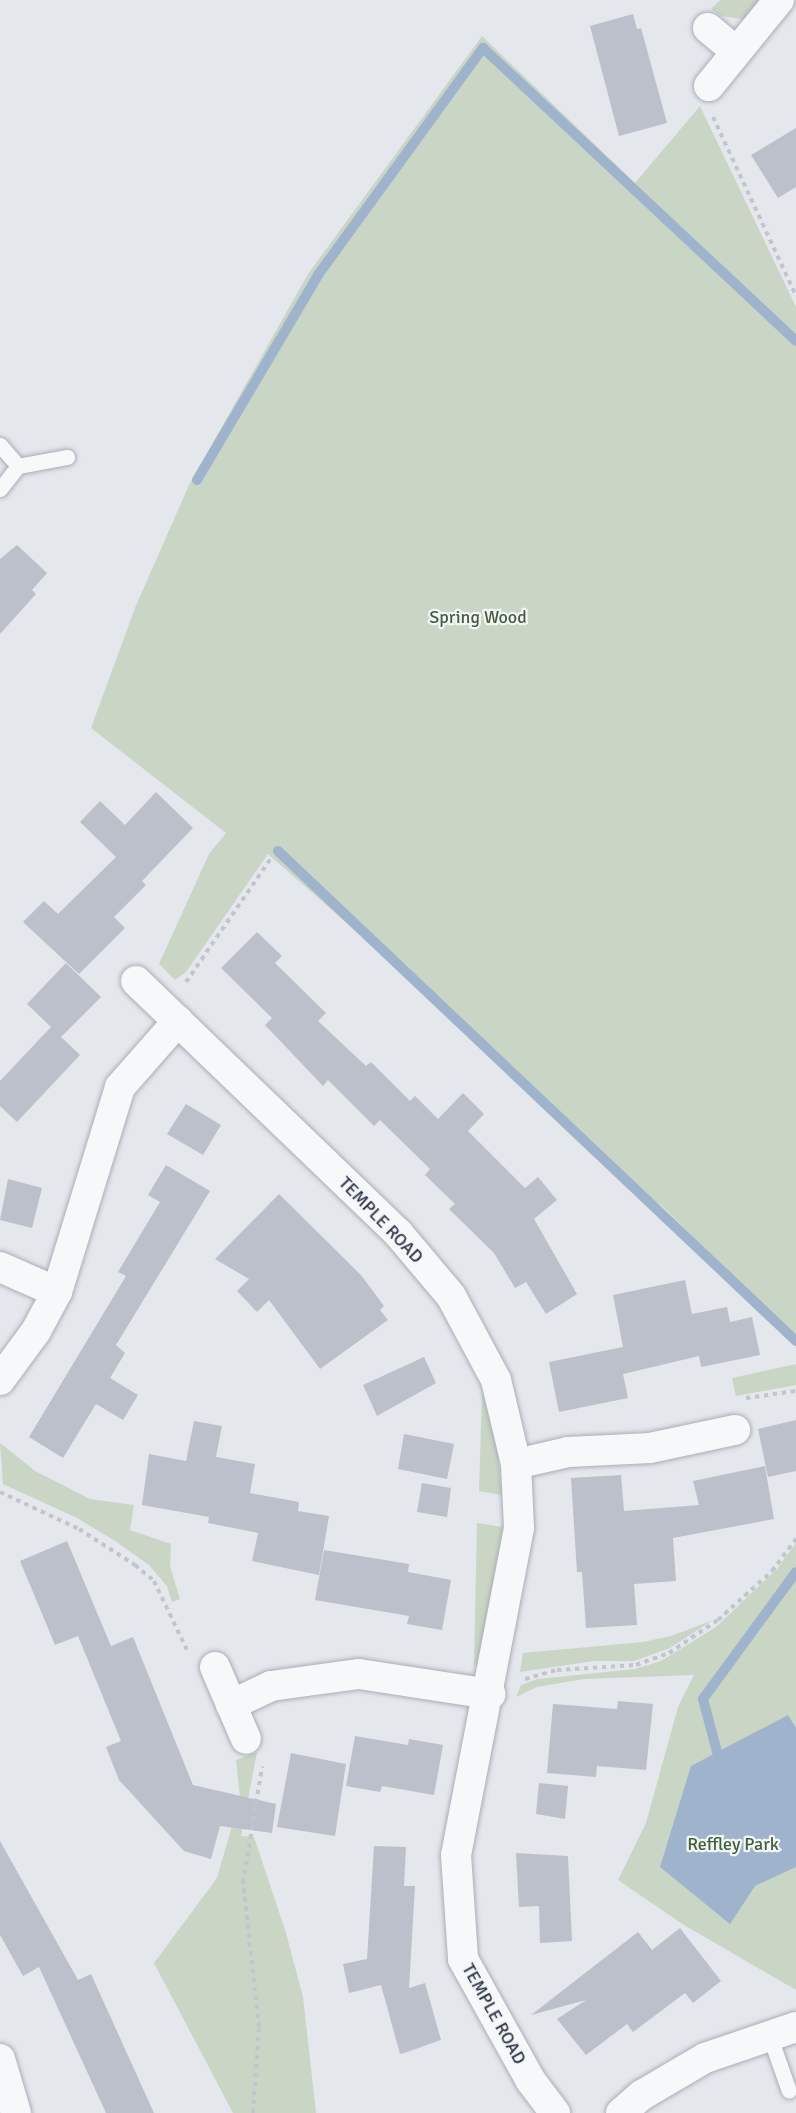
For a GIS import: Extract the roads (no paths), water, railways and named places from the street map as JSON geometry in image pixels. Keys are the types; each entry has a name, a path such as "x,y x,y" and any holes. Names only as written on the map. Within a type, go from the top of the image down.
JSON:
{"street":[{"path":"709,86 735,51 779,0"},
{"path":"708,28 735,51"},
{"name":"TEMPLE ROAD","path":"136,981 398,1233 451,1296 496,1380 516,1464 519,1528 490,1694 456,1855 463,1959 525,2070 555,2113"},
{"path":"0,1380 36,1331 57,1292 120,1087 171,1014"},
{"path":"0,1267 57,1292"},
{"path":"516,1464 568,1452 650,1448 735,1430"},
{"path":"215,1667 246,1739"},
{"path":"231,1705 271,1686 359,1674 490,1694"},
{"path":"621,2113 642,2095 705,2058 782,2031"},
{"path":"0,2059 16,2113"}],"lane":[{"path":"0,445 18,466"},
{"path":"0,489 18,466 67,457"},
{"path":"782,2031 789,2091"}],"water":[{"name":"Reffley Park","path":"788,1715 796,1728 796,1867 755,1886 730,1924 660,1867 691,1766"}],"waterway":[{"path":"197,480 318,275 483,48 796,341"},
{"path":"278,851 796,1341"},
{"path":"717,1752 703,1699 796,1572"}],"park label":[{"name":"Spring Wood","path":"478,617"}]}
